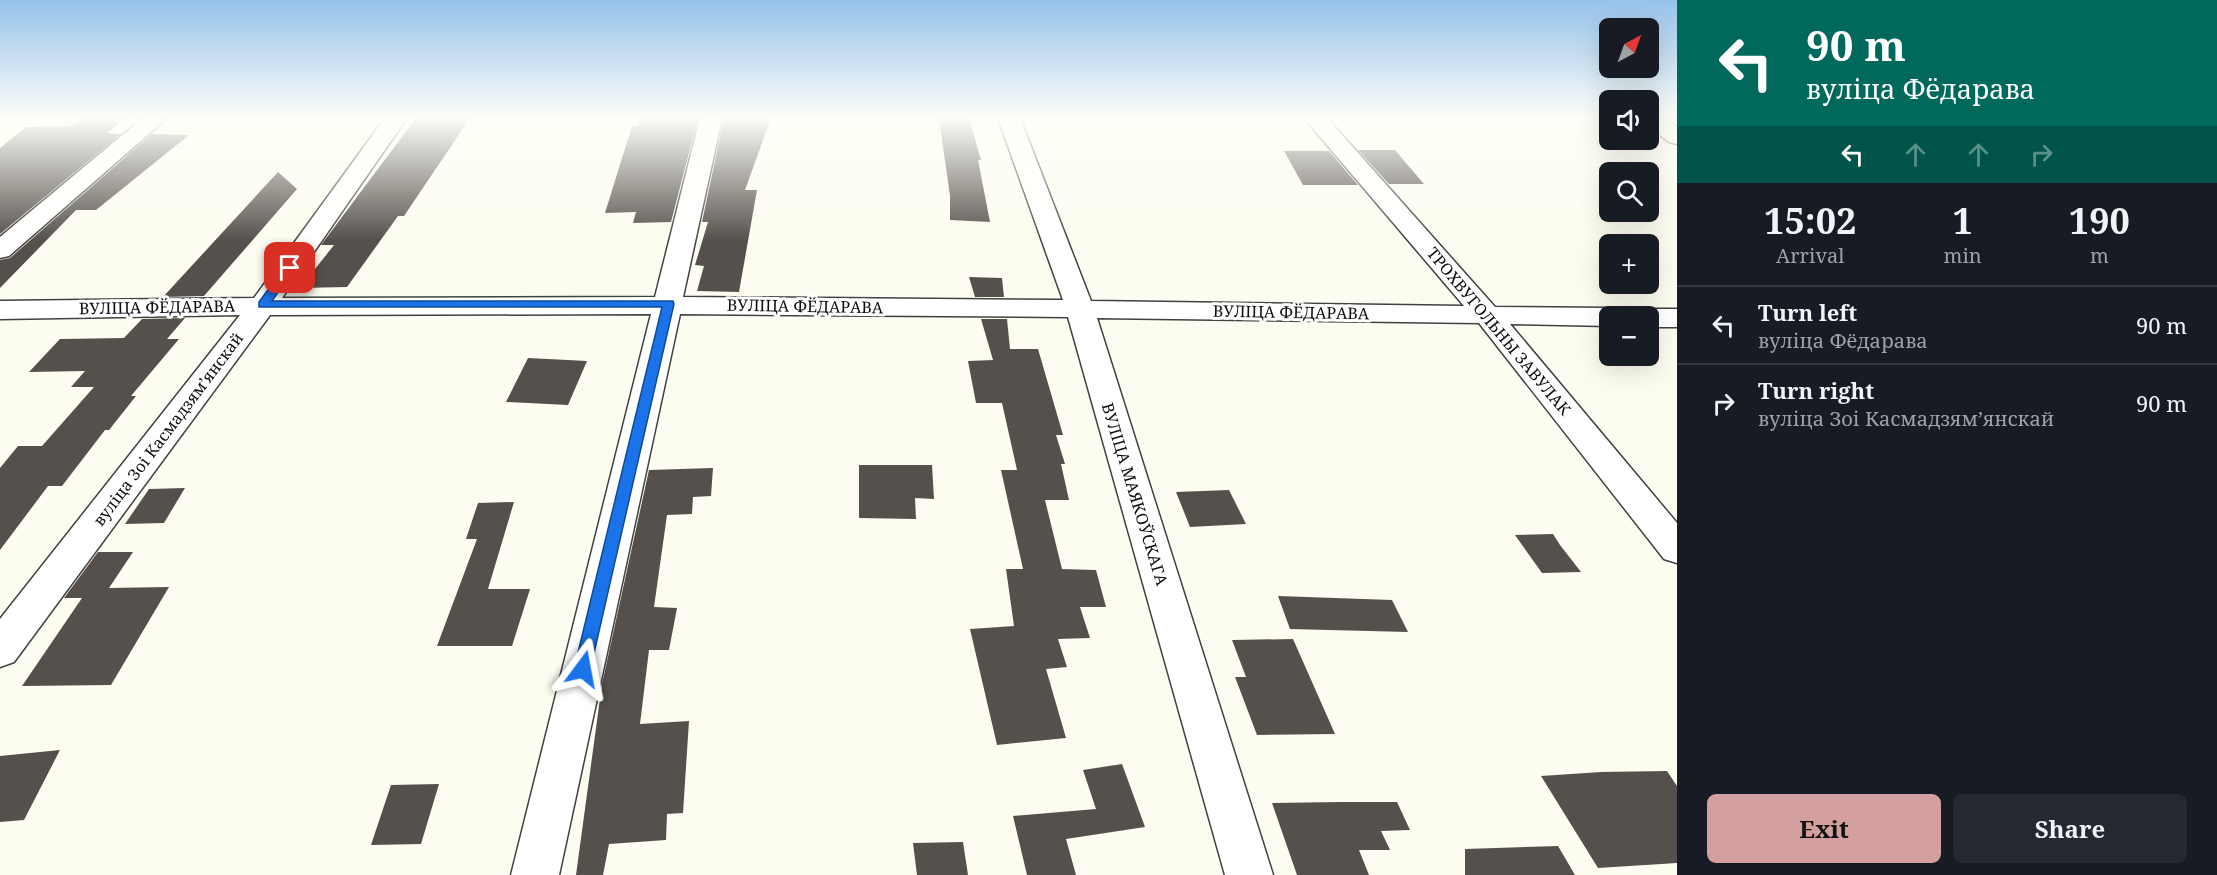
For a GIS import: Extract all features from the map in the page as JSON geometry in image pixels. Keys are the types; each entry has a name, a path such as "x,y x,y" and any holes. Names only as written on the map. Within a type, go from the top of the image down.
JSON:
{"street":[{"path":"0,250 108,159"},
{"name":"вуліца Зоі Касмадзямʼянскай","path":"0,650 263,305 367,159"},
{"path":"535,875 702,159"},
{"name":"ВУЛІЦА МАЯКОЎСКАГА","path":"1024,159 1080,309 1249,875"},
{"name":"ТРОХВУГОЛЬНЫ ЗАВУЛАК","path":"1351,159 1487,315 1677,549"},
{"name":"ВУЛІЦА ФЁДАРАВА","path":"0,310 263,305 669,304 1599,317"},
{"path":"1659,318 1677,318"}],"building":[{"path":"0,159 91,159 0,234"},
{"path":"124,159 159,159 96,210 76,210 0,288 0,260 10,258"},
{"path":"385,159 442,159 404,216 398,216 347,287 300,288 334,245 321,245"},
{"path":"622,159 687,159 671,222 633,223 636,212 605,213"},
{"path":"715,159 756,159 745,190 757,190 739,292 697,291 704,266 695,265 708,222 702,222"},
{"path":"945,159 981,159 978,160 990,222 950,220 950,196"},
{"path":"1288,159 1336,159 1358,185 1303,185"},
{"path":"1366,159 1403,159 1424,184 1389,184"},
{"path":"278,172 297,189 204,296 163,297"},
{"path":"969,277 1002,278 1004,297 975,297"},
{"path":"185,318 167,339 179,339 131,396 136,396 109,430 105,430 62,486 48,486 0,550 0,468 18,446 42,446 94,387 71,387 85,371 29,372 60,339 124,338 142,319"},
{"path":"981,319 1007,319 1010,349 1038,349 1063,435 1056,435 1065,464 1061,464 1069,500 1045,500 1062,569 1096,570 1106,607 1080,607 1090,638 1058,639 1067,667 1046,669 1066,738 997,745 970,629 1014,626 1006,569 1023,569 1001,470 1017,470 1002,403 976,403 968,361 993,360"},
{"path":"528,358 587,361 568,405 506,402"},
{"path":"859,465 932,465 934,499 915,498 916,519 859,518"},
{"path":"713,468 711,496 693,497 692,514 667,515 654,607 677,608 669,650 649,650 640,724 689,721 683,813 667,814 666,840 609,844 603,875 576,875 602,684 649,470"},
{"path":"185,488 164,523 125,524 149,489"},
{"path":"1229,490 1246,524 1190,527 1176,492"},
{"path":"514,502 488,589 530,589 512,646 437,646 477,539 466,539 478,503"},
{"path":"1553,534 1581,572 1542,573 1515,535"},
{"path":"98,552 133,552 109,588 169,587 111,685 22,686 82,598 64,598"},
{"path":"1278,596 1392,600 1408,632 1290,629"},
{"path":"1293,639 1335,734 1257,735 1235,677 1246,677 1232,640"},
{"path":"60,750 24,820 0,822 0,756"},
{"path":"1122,764 1145,827 1066,839 1076,875 1027,875 1013,816 1096,809 1083,770"},
{"path":"1667,771 1677,786 1677,863 1598,868 1541,776 1601,772"},
{"path":"439,784 421,844 371,845 391,785"},
{"path":"1397,802 1410,830 1381,831 1390,850 1359,850 1369,875 1297,875 1272,803"},
{"path":"963,842 968,875 917,875 913,843"},
{"path":"1558,846 1575,875 1465,875 1465,849"}],"route":[{"path":"290,268 263,305 669,304 583,669"}]}
